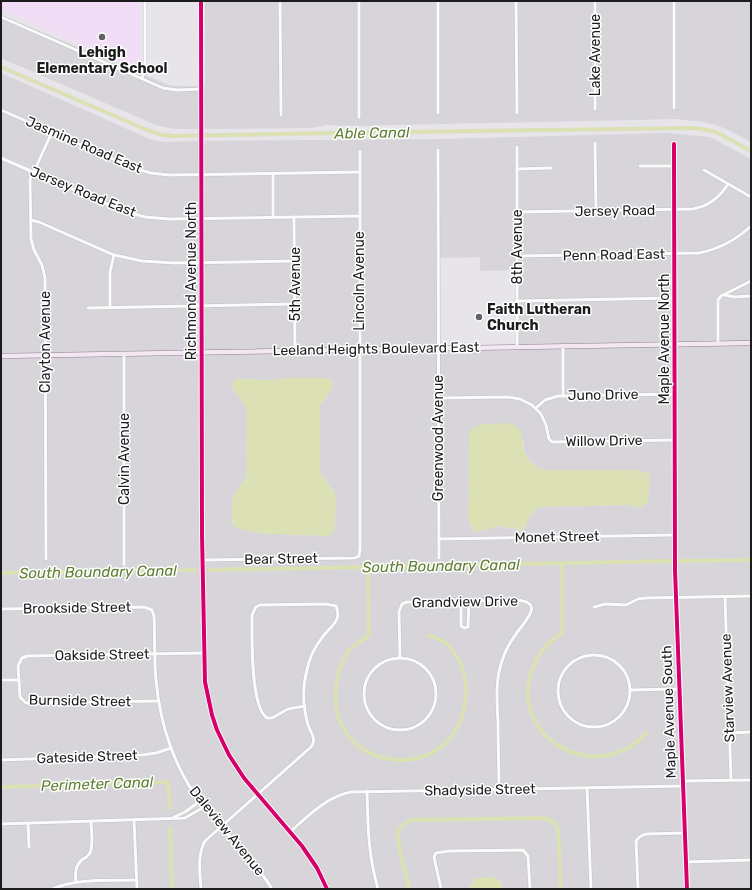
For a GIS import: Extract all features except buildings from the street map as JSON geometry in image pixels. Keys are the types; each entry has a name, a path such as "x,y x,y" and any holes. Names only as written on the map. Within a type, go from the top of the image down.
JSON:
{"street":[{"path":"142,78 145,71 145,1"},
{"name":"Richmond Avenue North","path":"202,1 203,560 204,653 207,695 222,743 236,767 310,857 327,889"},
{"path":"280,1 281,115"},
{"path":"359,1 359,117"},
{"path":"438,1 438,113"},
{"path":"516,1 517,113"},
{"name":"Lake Avenue","path":"595,1 595,109"},
{"path":"674,1 674,108"},
{"path":"1,17 168,89 202,89"},
{"name":"Jasmine Road East","path":"1,110 143,171 160,174 360,172"},
{"name":"Clayton Avenue","path":"46,559 44,274 42,265 32,245 30,220 30,180 52,132"},
{"path":"595,143 596,211"},
{"name":"Maple Avenue North","path":"674,144 675,535"},
{"name":"8th Avenue","path":"517,147 517,347"},
{"name":"Lincoln Avenue","path":"359,556 360,150"},
{"name":"Greenwood Avenue","path":"438,150 439,558"},
{"name":"Jersey Road East","path":"1,158 112,207 137,215 169,219 359,216"},
{"path":"640,166 674,166"},
{"path":"517,169 551,168"},
{"path":"704,170 751,197"},
{"path":"273,173 273,217"},
{"name":"Jersey Road","path":"517,212 693,209 707,205 717,197 728,184"},
{"name":"5th Avenue","path":"294,217 295,351"},
{"path":"30,220 39,222 114,254 147,262 295,261"},
{"name":"Penn Road East","path":"517,256 699,253 717,248 738,237 751,226"},
{"path":"110,308 110,272 114,254"},
{"path":"718,343 718,300 720,296 751,281"},
{"path":"724,295 734,297 751,296"},
{"path":"517,301 674,298"},
{"path":"88,308 295,304"},
{"name":"Leeland Heights Boulevard East","path":"1,356 751,343"},
{"path":"563,346 563,396"},
{"name":"Calvin Avenue","path":"124,354 124,565"},
{"name":"Juno Drive","path":"536,408 549,398 563,396 674,394"},
{"path":"439,398 512,397 526,401 536,408"},
{"name":"Willow Drive","path":"536,408 545,421 549,439 552,442 675,440"},
{"name":"Monet Street","path":"439,539 675,535"},
{"name":"Maple Avenue South","path":"675,535 679,689 687,889"},
{"name":"Bear Street","path":"203,560 355,558 359,556"},
{"path":"594,607 605,604 626,605 642,598 751,596"},
{"name":"Starview Avenue","path":"725,597 732,780"},
{"name":"Grandview Drive","path":"400,658 400,608 402,604 407,602 522,600 529,604 531,609 529,617 516,633 506,650 499,672 497,689 499,789"},
{"path":"461,601 462,626 464,628 468,627 469,601"},
{"path":"201,889 200,860 201,850 205,842 314,743 314,738 308,724 304,706 304,688 308,666 317,645 336,621 338,615 336,606 326,604 260,605 254,610 252,620 253,667 256,691 262,712 267,718 272,718 288,709 304,706"},
{"name":"Brookside Street","path":"1,609 144,607 152,610"},
{"name":"Daleview Avenue","path":"152,610 154,616 158,701 171,748 178,764 204,807 261,873 272,889"},
{"name":"Oakside Street","path":"19,680 19,662 26,656 204,653"},
{"path":"597,655 610,658 620,665 627,676 630,690 630,698 626,708 618,718 608,724 592,727 578,723 568,716 560,701 558,687 562,675 572,662 583,656 597,655"},
{"path":"400,658 415,661 428,670 435,684 437,695 435,706 427,718 417,726 402,730 391,729 374,719 367,709 364,697 366,684 374,670 383,662 400,658"},
{"path":"1,680 19,680"},
{"name":"Burnside Street","path":"19,680 20,697 26,703 158,701"},
{"path":"630,690 679,689"},
{"path":"730,733 751,732"},
{"name":"Gateside Street","path":"1,760 146,755 171,748"},
{"path":"683,781 751,780"},
{"name":"Shadyside Street","path":"290,832 331,798 344,793 367,791 683,786"},
{"path":"587,788 591,889"},
{"path":"367,791 369,847 373,872 378,889"},
{"path":"171,818 185,812 200,801"},
{"path":"1,824 186,818 204,807"},
{"path":"134,820 137,889"},
{"path":"76,882 76,870 78,864 89,855 91,851 90,821"},
{"path":"28,824 29,847"},
{"path":"638,889 636,841 638,837 646,834 685,833"},
{"path":"441,889 434,857 436,853 449,851 496,850 523,850 526,852 528,856 530,889"},
{"path":"686,862 751,860"},
{"path":"52,889 63,884 76,882 136,880"}],"shaded area":[{"name":"Lehigh Elementary School","path":"1,1 141,1 141,65 136,70 1,9"},
{"path":"205,1 751,1 751,142 716,125 677,119 352,126 326,125 312,128 204,129"},
{"path":"1,15 166,84 173,86 200,86 200,129 174,129 156,125 1,58"},
{"path":"1,73 152,140 164,142 200,141 200,350 1,354"},
{"path":"666,133 710,137 751,159 751,341 519,345 518,270 480,271 480,257 439,258 440,346 204,350 204,141 441,139"},
{"path":"751,345 751,889 503,889 500,880 492,878 470,886 470,889 329,889 319,867 304,845 237,766 224,742 214,715 207,682 204,355","holes":["290,378 330,378 333,382 332,389 320,406 320,472 335,493 336,507 335,528 324,536 256,533 246,530 232,522 233,497 246,477 247,411 232,386 237,379 271,380","524,441 524,451 532,463 538,468 544,470 638,470 639,473 648,472 648,503 640,508 631,505 542,507 534,510 526,525 520,530 498,526 477,532 472,528 469,522"]},
{"path":"200,355 201,585 203,672 207,706 221,744 234,768 301,848 316,870 325,889 1,889 1,358"},
{"path":"290,378 330,378 333,382 332,389 320,406 320,472 335,493 336,507 334,530 331,535 324,536 250,532 233,525 231,510 233,497 246,477 247,411 243,402 234,390 234,381 237,379 271,380"},
{"path":"513,424 520,429 522,433 524,450 527,457 535,465 544,470 638,470 639,473 649,472 648,503 640,508 631,505 542,507 533,512 525,528 522,530 498,526 474,532 468,518 469,434 475,427 480,425"},
{"path":"476,878 496,878 503,889 470,889 472,882"}],"waterway":[{"name":"Able Canal","path":"1,67 162,135 696,128 716,132 751,151"},
{"name":"South Boundary Canal","path":"678,561 751,560"},
{"name":"South Boundary Canal","path":"210,570 672,561"},
{"path":"562,563 562,633 544,649 537,658 532,670 528,695 533,717 545,734 562,748 583,755 605,756 627,749 646,733"},
{"path":"368,567 369,635 354,646 346,655 339,672 336,689 339,718 353,740 373,754 398,760 422,757 444,744 460,722 466,689 463,669 453,651 443,641 429,635"},
{"name":"South Boundary Canal","path":"1,573 195,570"},
{"name":"Perimeter Canal","path":"1,787 168,782 170,808"},
{"path":"410,889 398,841 399,829 407,822 412,820 545,818 554,822 558,828 561,889"},
{"name":"Perimeter Canal","path":"170,828 172,889"}],"cycle path":[{"path":"201,1 202,534 205,682 212,715 217,730 229,755 244,778 302,846 317,868 327,889"},
{"path":"674,144 675,570 687,889"}],"place":[{"name":"Lehigh Elementary School","path":"102,37"},
{"name":"Faith Lutheran Church","path":"479,317"}]}
